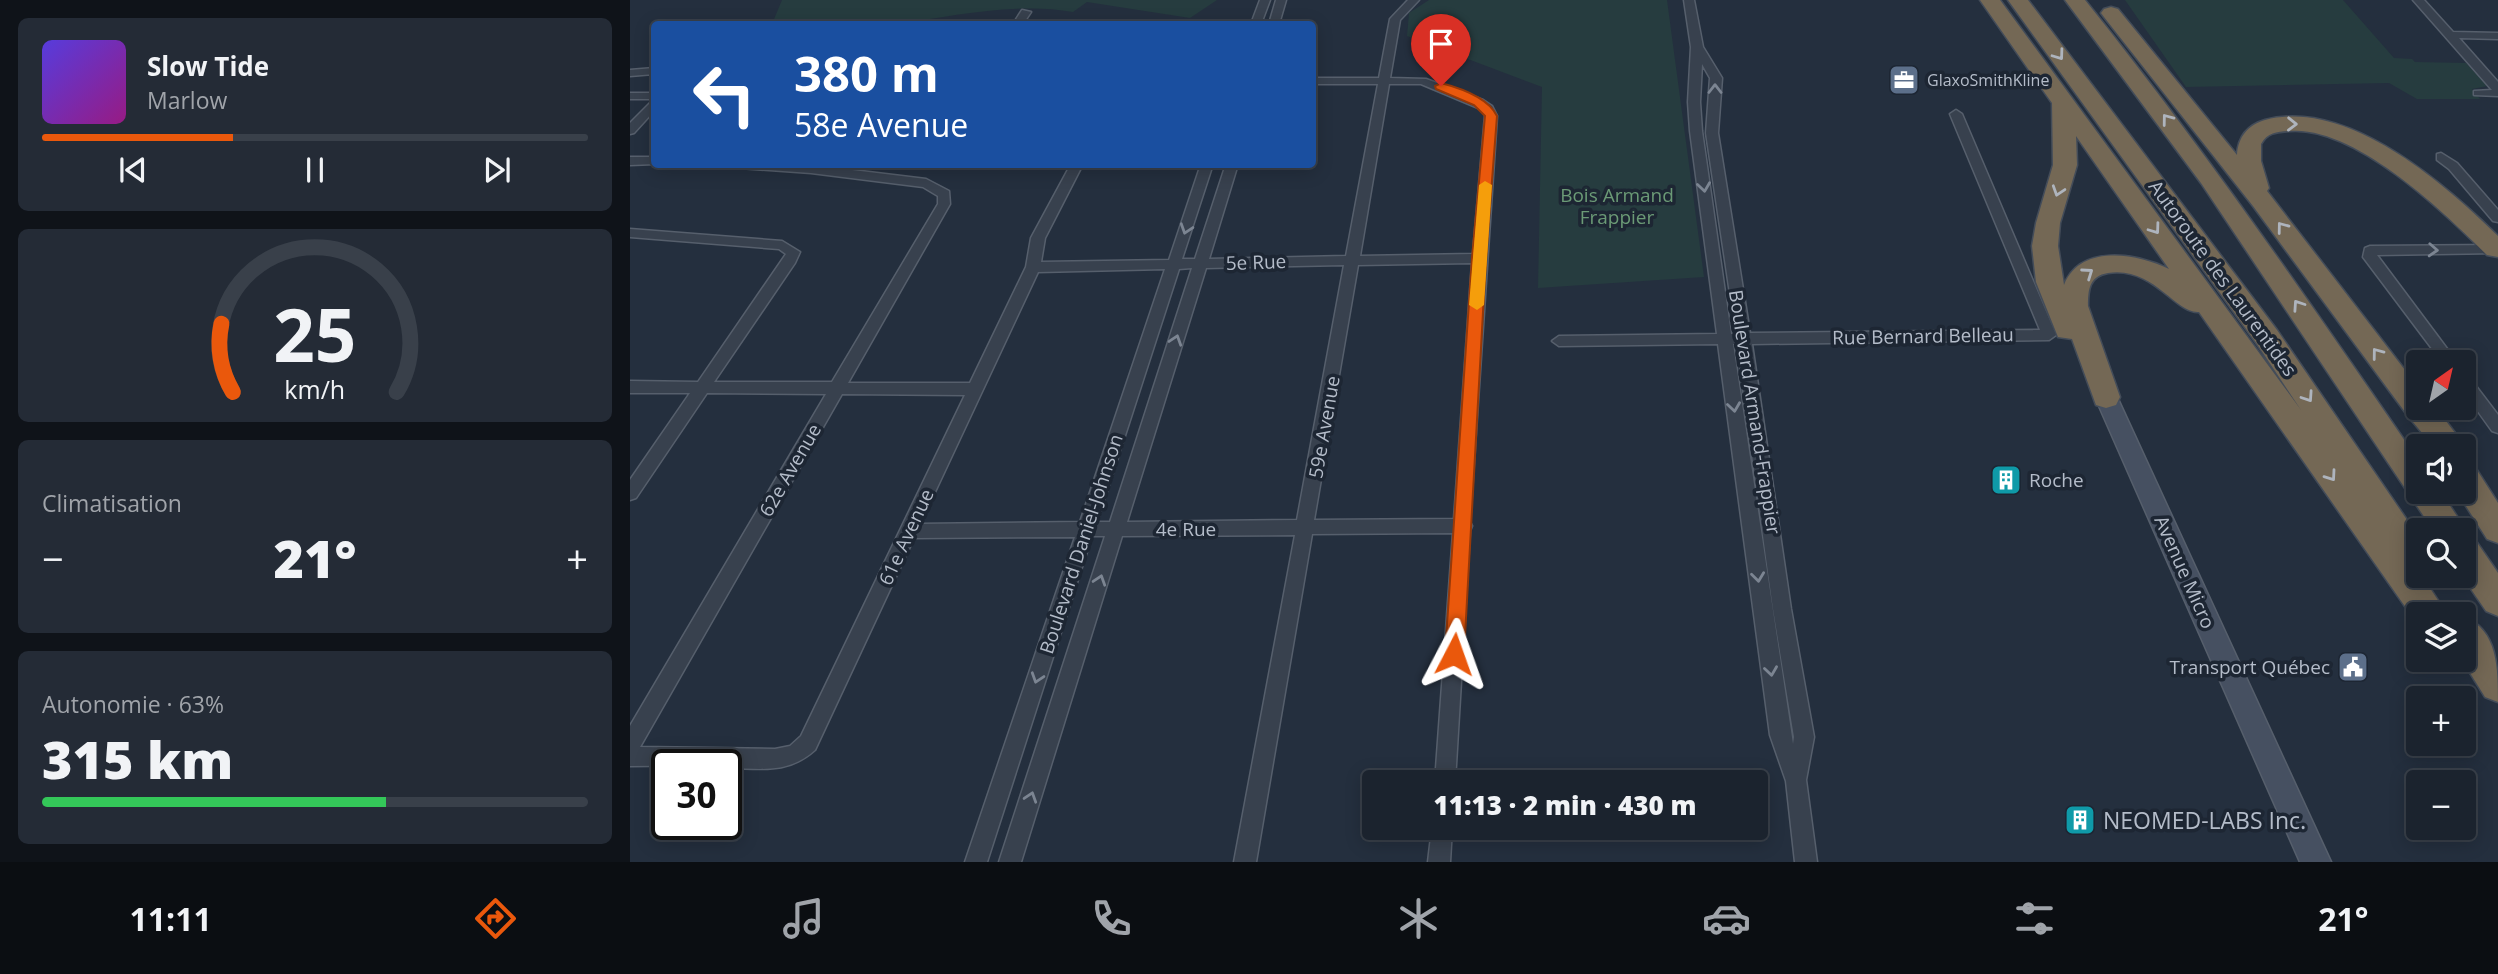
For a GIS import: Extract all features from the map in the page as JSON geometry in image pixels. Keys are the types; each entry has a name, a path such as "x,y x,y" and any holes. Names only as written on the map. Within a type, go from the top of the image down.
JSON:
{"highway":[{"path":"1990,0 2421,602"},
{"name":"Autoroute des Laurentides","path":"2018,0 2267,337 2406,544"},
{"path":"2075,0 2145,90 2232,210 2406,466"},
{"path":"2100,0 2262,201 2406,391"},
{"path":"2115,0 2152,63"},
{"path":"2062,100 2066,159 2046,230 2046,263 2061,314 2106,397"},
{"path":"2262,201 2248,158 2252,137 2262,129 2274,125 2312,125 2353,140 2418,178 2460,212 2497,250"},
{"path":"2106,397 2077,316 2074,295 2077,282 2084,273 2096,266 2114,264 2151,271 2182,290 2277,400"},
{"path":"2428,420 2440,434"},
{"path":"2476,476 2498,502"},
{"path":"2476,495 2498,530"},
{"path":"2476,569 2498,601"},
{"path":"2476,651 2498,685"},
{"path":"2472,672 2498,708"}],"street":[{"path":"1257,21 1265,0"},
{"path":"1274,21 1281,0"},
{"name":"59e Avenue","path":"1245,862 1307,528 1395,19 1415,0"},
{"name":"Boulevard Armand-Frappier","path":"1689,0 1697,47 1694,110 1725,340 1780,736 1796,781 1806,862"},
{"path":"2418,0 2498,91"},
{"path":"1020,21 1026,12"},
{"path":"2448,35 2498,36"},
{"name":"Boulevard Armand-Frappier","path":"1697,47 1716,78 1712,133 1782,609 1804,737 1796,781"},
{"path":"630,73 651,71"},
{"path":"1316,81 1422,80 1488,108 1491,116 1479,258 1464,526 1446,770"},
{"path":"2478,93 2498,91"},
{"path":"630,96 651,96"},
{"path":"630,130 651,108"},
{"name":"Rue Bernard Belleau","path":"1559,341 2049,335 1956,114"},
{"path":"2441,157 2453,166 2498,218"},
{"path":"630,161 651,161"},
{"name":"62e Avenue","path":"630,745 944,204 944,194 926,183 797,168"},
{"name":"61e Avenue","path":"630,756 775,759 795,755 815,732 1033,267 1038,237 1075,168"},
{"name":"Boulevard Daniel-Johnson","path":"976,862 1206,168"},
{"name":"Boulevard Daniel-Johnson","path":"1010,862 1230,168"},
{"path":"630,233 782,245 793,252 630,493"},
{"path":"2441,350 2370,257 2371,250 2497,250"},
{"name":"5e Rue","path":"1033,267 1354,258 1479,258"},
{"path":"1137,377 1164,376"},
{"path":"630,387 975,389"},
{"name":"Avenue Micro","path":"2106,397 2318,859"},
{"path":"2476,398 2498,427"},
{"name":"4e Rue","path":"909,531 1464,526"},
{"path":"1026,712 1058,712"},
{"path":"1439,862 1441,840"}],"green space":[{"path":"782,0 1217,0 1190,18 1087,2 1073,12 1007,9 917,21 773,21"},
{"name":"Bois Armand Frappier","path":"1429,0 1667,0 1704,277 1538,288 1542,87 1407,36 1409,13"},
{"path":"2125,0 2343,0 2394,58 2412,59 2415,62 2466,63 2487,86 2472,89 2480,99 2417,99 2389,83 2186,87"}],"slow traffic":[{"path":"1477,305 1485,185"}],"place":[{"name":"GlaxoSmithKline","path":"1904,80"},
{"name":"Roche","path":"2006,480"},
{"name":"Transport Québec","path":"2353,667"},
{"name":"NEOMED-LABS Inc.","path":"2080,820"}],"route":[{"path":"1441,86 1479,102 1488,108 1491,116 1479,258 1454,654"}]}
